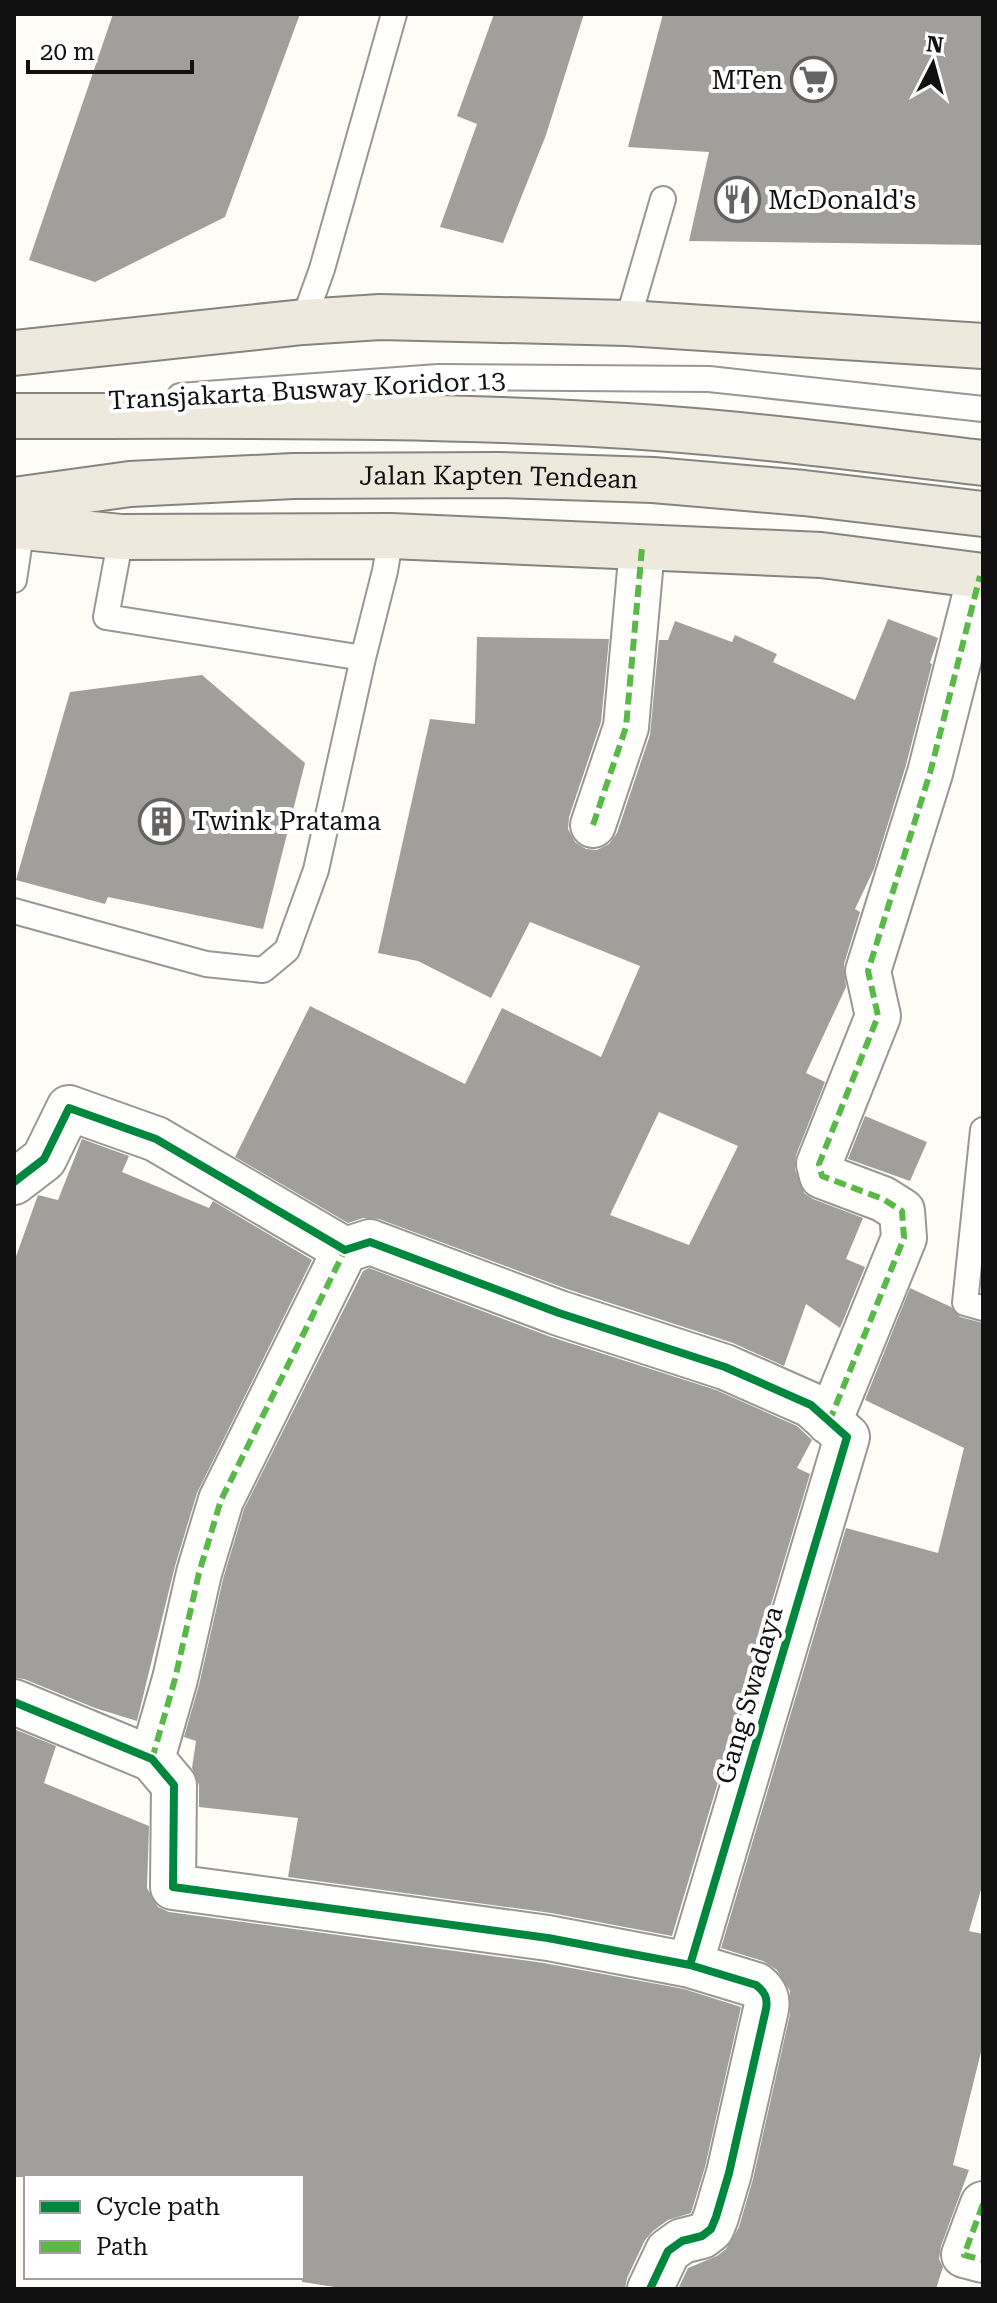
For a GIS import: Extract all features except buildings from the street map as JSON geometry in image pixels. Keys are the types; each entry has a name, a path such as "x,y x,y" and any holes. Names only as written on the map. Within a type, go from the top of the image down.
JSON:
{"main road":[{"path":"14,353 303,322 380,317 627,323 983,346"},
{"name":"Jalan Kapten Tendean","path":"14,416 507,421 672,429 983,463"},
{"name":"Jalan Kapten Tendean","path":"17,518 130,484 293,476 499,475 668,482 804,493 983,514"},
{"path":"17,518 121,537 391,536 821,555 982,576"}],"street":[{"path":"593,825 626,727 642,548"},
{"name":"Gang Swadaya","path":"690,1965 838,1430 904,1238 902,1211 883,1199 822,1176 819,1164 878,1016 868,971 930,773 982,576"},
{"path":"14,1182 44,1159 69,1108 156,1139 345,1250"},
{"path":"152,1759 175,1679 199,1573 221,1500 345,1250 370,1242 559,1313 725,1367 811,1405 838,1430"},
{"path":"14,1702 152,1759 174,1785 173,1887 548,1938 690,1965 756,1985 768,1999 729,2173 716,2217 711,2229 702,2236 682,2241 668,2251 650,2289"},
{"path":"983,2204 964,2255 983,2260"}],"lane":[{"path":"303,322 322,269 394,14"},
{"path":"627,323 663,199"},
{"name":"Transjakarta Busway Koridor 13","path":"14,408 438,377 709,379 983,409"},
{"path":"14,580 17,518"},
{"path":"14,911 206,964 263,970 287,950 316,870 391,536"},
{"path":"121,537 106,617 363,658"},
{"path":"983,1130 965,1303 983,1308"}],"marked path":[{"path":"593,825 626,727 642,548"},
{"path":"829,1422 904,1238 902,1211 883,1199 822,1176 819,1164 878,1016 868,971 930,773 980,576"},
{"path":"152,1759 175,1679 199,1573 221,1500 345,1250"},
{"path":"983,2204 964,2255 983,2260"}],"cycle path":[{"path":"14,1182 44,1159 69,1108 156,1139 345,1250 370,1242 559,1313 725,1367 811,1405 847,1437 690,1965"},
{"path":"14,1702 152,1759 174,1785 173,1887 548,1938 690,1965 756,1985 764,1993 766,2009 716,2217 711,2229 702,2236 682,2241 668,2251 650,2289"}],"place":[{"name":"MTen","path":"814,80"},
{"name":"McDonald's","path":"737,200"},
{"name":"Twink Pratama","path":"161,821"}]}
